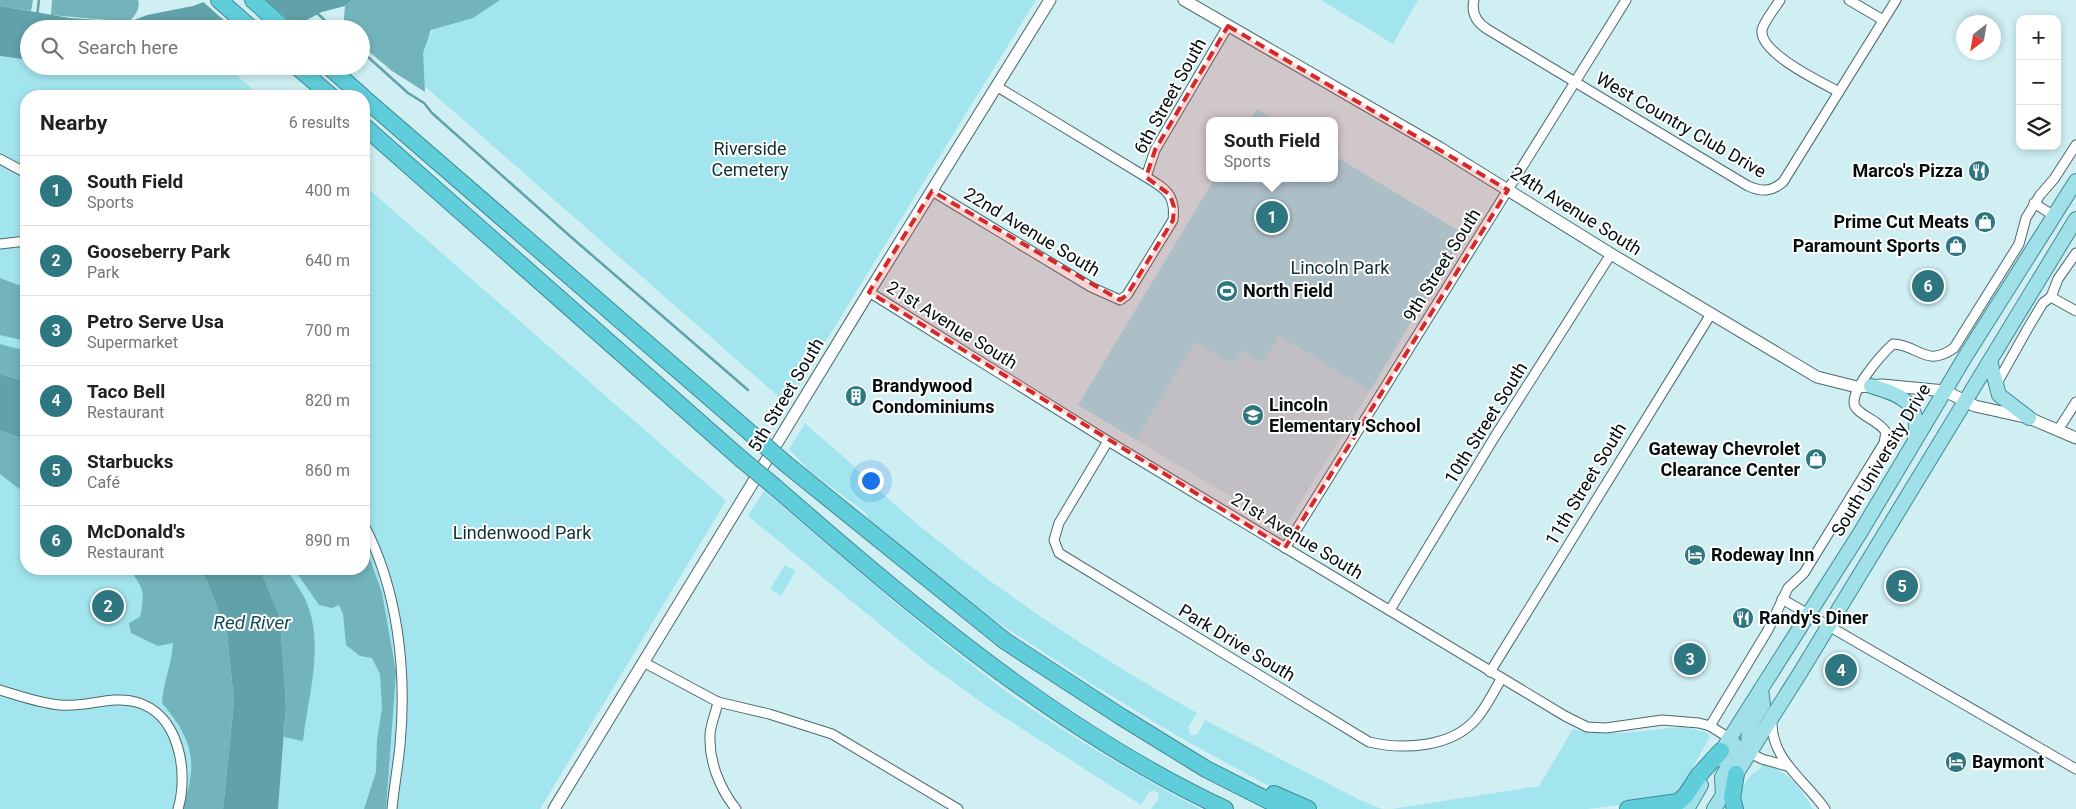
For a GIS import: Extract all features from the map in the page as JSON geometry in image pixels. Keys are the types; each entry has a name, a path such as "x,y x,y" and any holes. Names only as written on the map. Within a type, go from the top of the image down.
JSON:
{"highway":[{"path":"220,0 242,20"},
{"path":"253,0 275,20"},
{"path":"306,75 324,90"},
{"path":"338,75 355,90"},
{"path":"370,103 786,464 1005,641 1206,769 1285,809"},
{"path":"370,131 740,458 874,573 993,668 1104,743 1191,793 1226,809"},
{"path":"1628,809 1678,802 1686,795 1699,774 1725,745"},
{"path":"1174,749 1308,809"},
{"path":"1735,809 1732,798 1736,774"}],"main road":[{"name":"South University Drive","path":"1687,809 2076,181"},
{"path":"1714,809 1772,719 2076,218 2070,211 2076,197"},
{"path":"2028,298 2026,284 2055,237 2058,228 2054,216"},
{"path":"1990,361 1995,387 1999,395 2030,418"},
{"path":"1864,387 1892,392 1904,399 1913,408 1918,424 1915,442"},
{"path":"1750,753 1747,740 1748,728 1763,705 1761,689"},
{"path":"1723,795 1722,777 1734,756 1736,746 1725,745"}],"street":[{"name":"5th Street South","path":"554,809 869,292 1050,0"},
{"name":"24th Avenue South","path":"1184,0 1266,46 1508,190 1817,377 1864,387 1926,388 1945,391 1975,406 2030,418 2076,438"},
{"name":"West Country Club Drive","path":"1474,0 1472,11 1482,25 1574,83 1748,186 1767,191 1776,188 1783,182 1896,0"},
{"name":"9th Street South","path":"1285,548 1626,0"},
{"path":"1780,0 1762,29 1763,40 1774,52 1805,74 1839,92"},
{"path":"1848,0 1883,20"},
{"name":"6th Street South","path":"1116,299 1120,300 1128,295 1173,220 1174,207 1170,195 1163,187 1146,177 1155,150 1228,26"},
{"path":"996,86 1146,177"},
{"path":"1710,726 1768,630 1782,599 1793,581 1804,573 1884,443 1886,432 1880,424 1856,408 1853,401 1893,344 1903,344 1926,357 1936,357 1954,348 2019,244 2026,218 2034,203 2046,186 2054,179 2076,146"},
{"path":"0,159 20,170"},
{"name":"22nd Avenue South","path":"932,191 1091,287 1116,299"},
{"path":"2034,203 2054,216"},
{"path":"0,244 20,242"},
{"name":"10th Street South","path":"1390,610 1494,438 1611,254"},
{"path":"1995,387 2043,303 2051,297 2058,279 2076,254"},
{"name":"21st Avenue South","path":"869,292 1108,441 1390,610 1501,679 1587,727 1606,728 1662,720 1710,726 1725,745"},
{"path":"2051,297 2076,311"},
{"name":"11th Street South","path":"1490,672 1711,314"},
{"path":"2058,430 2076,402"},
{"name":"Park Drive South","path":"1108,441 1059,523 1054,540 1059,552 1369,742 1383,746 1428,746 1460,732 1476,719 1501,679"},
{"path":"370,536 388,592 400,655 400,744 392,809"},
{"path":"1782,599 2076,769"},
{"path":"644,663 718,702 770,714 832,734 958,809"},
{"path":"0,690 61,706 118,701 136,702 150,708 163,717 171,728 177,744 181,776 178,809"},
{"path":"718,702 710,735 711,754 726,796 736,809"},
{"path":"1772,719 1771,733 1787,766 1799,777 1825,809"},
{"path":"1750,753 1762,759 1787,766"}],"highlighted area":[{"path":"1228,26 1508,190 1285,548 869,292 932,191 1120,300 1127,295 1173,220 1174,207 1170,195 1146,177 1155,150"}],"shaded area":[{"path":"0,0 33,0 31,11 0,6"},
{"path":"52,0 138,0 139,6 131,20 51,15"},
{"path":"352,0 500,0 473,18 431,30 423,53 425,92 392,71 370,53 370,20 344,20 345,6"},
{"path":"0,278 20,286 20,340 0,335"},
{"name":"Lincoln Elementary School","path":"1278,336 1370,391 1284,528 1136,440 1195,341 1233,364 1242,350"},
{"path":"0,344 20,349 20,380 0,374"},
{"path":"0,431 20,437 20,489 0,474"},
{"path":"370,559 382,593 396,672 386,809 364,809 376,772 377,740 382,708 380,674 372,658 360,656 346,645 343,614 339,605 332,608 319,605 298,575 370,575"},
{"path":"134,575 202,575 206,579 227,633 234,702 223,809 182,809 190,778 190,752 181,729 162,703 173,643 158,646 131,633 129,623 140,617 143,596 138,581"},
{"path":"262,575 290,575 304,597 312,618 315,653 314,671 303,741 284,737 286,706 280,618"}],"green space":[{"name":"Riverside Cemetery","path":"467,0 1036,0 787,404 404,68 440,22"},
{"path":"1321,0 1418,0 1393,44"},
{"path":"0,56 20,59 20,75 236,75 254,90 20,90 20,380 0,374"},
{"path":"1257,109 1270,117 1252,117"},
{"name":"Lincoln Park","path":"1338,158 1464,234 1370,391 1279,336 1262,363 1242,350 1233,364 1195,342 1136,440 1078,405 1213,182 1338,182"},
{"name":"Lindenwood Park","path":"370,190 726,501 540,809 278,809 286,706 280,618 262,575 370,575"},
{"path":"805,423 930,534 1015,599 1105,658 1197,713 1188,727 1190,735 1198,734 1205,720 1360,800 1382,809 1319,809 1265,784 1181,738 1095,686 991,618 874,527 865,512 811,472 789,449"},
{"path":"0,431 20,437 20,575 198,575 223,809 0,809"},
{"path":"764,491 912,617 1003,689 1051,722 1100,752 1200,809 1151,809 1159,798 1158,793 1154,790 1149,792 1141,805 988,707 928,664 748,516"},
{"path":"785,565 796,571 781,596 770,589"},
{"path":"1681,727 1706,732 1710,737 1681,788 1667,799 1587,809 1392,809 1539,786 1573,729 1586,732 1613,733"},
{"path":"1761,765 1777,769 1785,774 1798,787 1813,809 1741,809 1744,785 1755,771 1761,768"}],"water":[{"path":"209,0 352,0 345,6 322,12 306,20 134,20 147,15 193,6"},
{"path":"0,6 70,18 100,20 20,20 20,59 0,56"},
{"path":"0,374 20,380 20,437 0,431"},
{"name":"Red River","path":"202,575 262,575 280,618 286,706 278,809 223,809 234,702 227,633 206,579"}],"pier":[{"path":"201,0 266,0 289,20 224,20"}],"waterway":[{"path":"37,16 39,0"},
{"path":"317,13 324,20"},
{"path":"370,59 408,93 424,103 432,113 571,237 748,390"}],"place":[{"name":"Marco's Pizza","path":"1979,171"},
{"name":"South Field","path":"1272,217"},
{"name":"Prime Cut Meats","path":"1985,222"},
{"name":"Paramount Sports","path":"1956,246"},
{"name":"McDonald's","path":"1928,286"},
{"name":"North Field","path":"1227,291"},
{"name":"Brandywood Condominiums","path":"856,396"},
{"name":"Lincoln Elementary School","path":"1253,415"},
{"name":"Gateway Chevrolet Clearance Center","path":"1816,459"},
{"name":"Rodeway Inn","path":"1695,555"},
{"name":"Starbucks","path":"1902,586"},
{"name":"Gooseberry Park","path":"108,606"},
{"name":"Randy's Diner","path":"1743,618"},
{"name":"Petro Serve Usa","path":"1690,659"},
{"name":"Taco Bell","path":"1841,670"},
{"name":"Baymont","path":"1956,762"}]}
